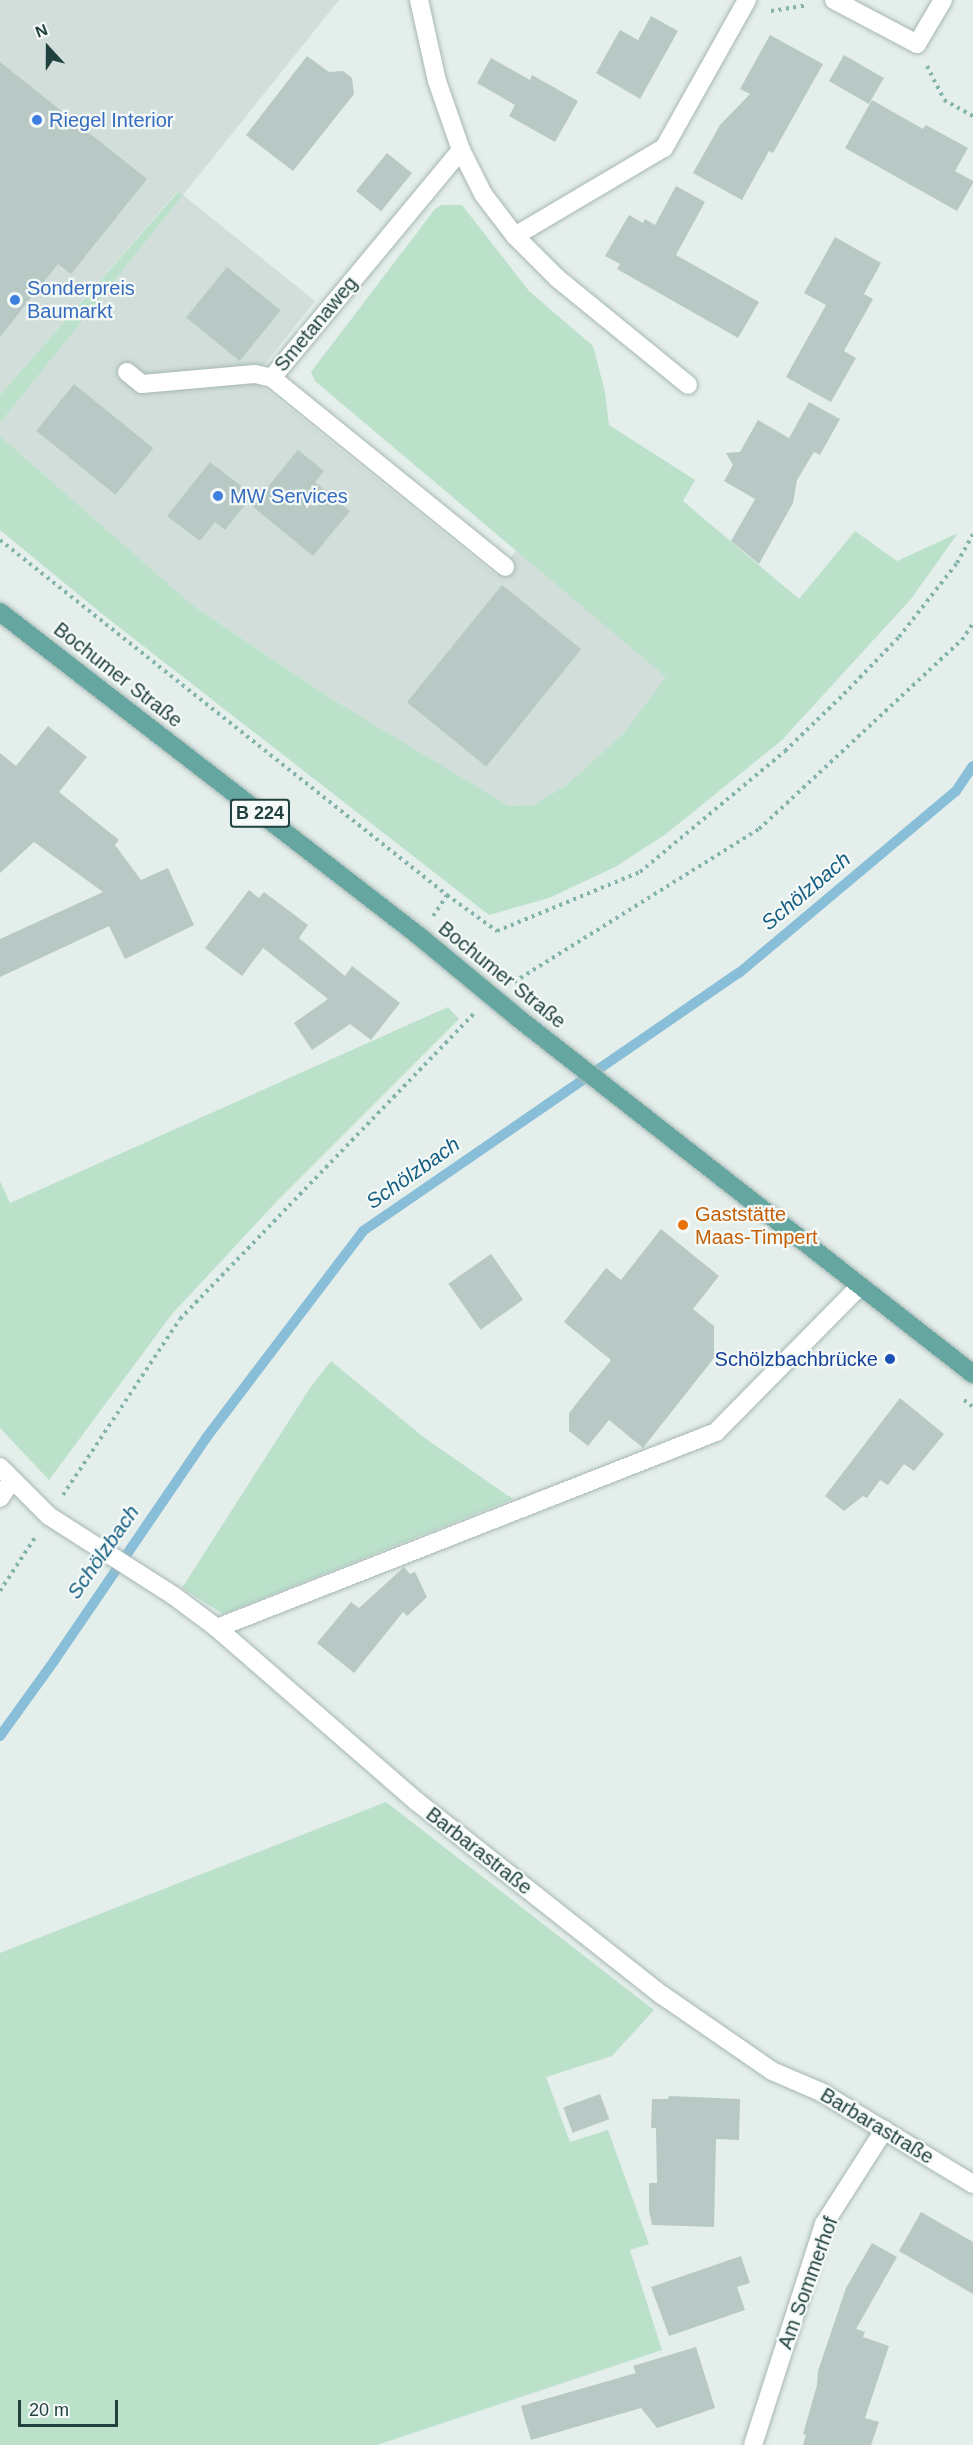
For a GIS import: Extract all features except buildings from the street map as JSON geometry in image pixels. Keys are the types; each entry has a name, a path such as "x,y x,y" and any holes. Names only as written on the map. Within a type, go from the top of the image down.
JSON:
{"main road":[{"name":"Bochumer Straße","path":"0,612 419,936 518,1018 973,1374"}],"street":[{"path":"419,0 437,81 461,150 483,194 514,236 557,278 688,385"},
{"path":"514,236 664,148 747,0"},
{"path":"835,1 917,44 942,0"},
{"name":"Smetanaweg","path":"461,150 272,378 505,567"},
{"path":"127,372 142,384 255,374 272,378"},
{"path":"217,1628 716,1432 860,1286"},
{"name":"Barbarastraße","path":"6,1473 49,1516 174,1596 217,1628 416,1801 662,1995 772,2071 821,2092 973,2184"},
{"name":"Barbarastraße","path":"0,1498 6,1473"},
{"name":"Am Sommerhof","path":"753,2445 824,2224 884,2130"}],"path":[{"path":"738,17 835,1"},
{"path":"917,44 944,100 973,117"},
{"path":"0,540 447,895 497,931 640,872 785,751 844,694 899,637 957,563 973,534"},
{"path":"491,996 759,829 962,640 973,623"},
{"path":"419,936 447,895"},
{"path":"0,1591 180,1319 473,1014"}],"shaded area":[{"path":"0,0 339,0 183,195 315,301 253,379 497,576 517,549 667,677 624,733 568,784 534,805 509,806 332,699 192,605 0,436 0,423 182,196 177,192 0,395"}],"green space":[{"path":"178,192 183,195 0,423 0,395"},
{"path":"442,205 462,205 529,291 593,346 605,392 609,425 695,480 683,501 799,599 855,531 897,561 958,533 911,599 782,740 666,834 615,867 549,898 489,915 101,613 0,530 0,436 192,605 332,699 509,806 534,805 568,784 624,733 666,677 315,381 311,372 435,209"},
{"path":"448,1007 459,1019 278,1200 172,1314 49,1480 0,1428 0,1181 10,1203"},
{"path":"331,1361 426,1439 513,1499 223,1614 182,1588 310,1388"},
{"path":"386,1802 654,2010 612,2056 546,2077 570,2142 608,2130 649,2244 630,2250 662,2350 377,2445 0,2445 0,1953"}],"waterway":[{"name":"Schölzbach","path":"0,1736 206,1438 363,1231 739,973 956,791 973,766"}],"place":[{"name":"Riegel Interior","path":"37,120"},
{"name":"Sonderpreis Baumarkt","path":"15,300"},
{"name":"MW Services","path":"218,496"},
{"name":"Gaststätte Maas-Timpert","path":"683,1225"},
{"name":"Schölzbachbrücke","path":"890,1359"}]}
